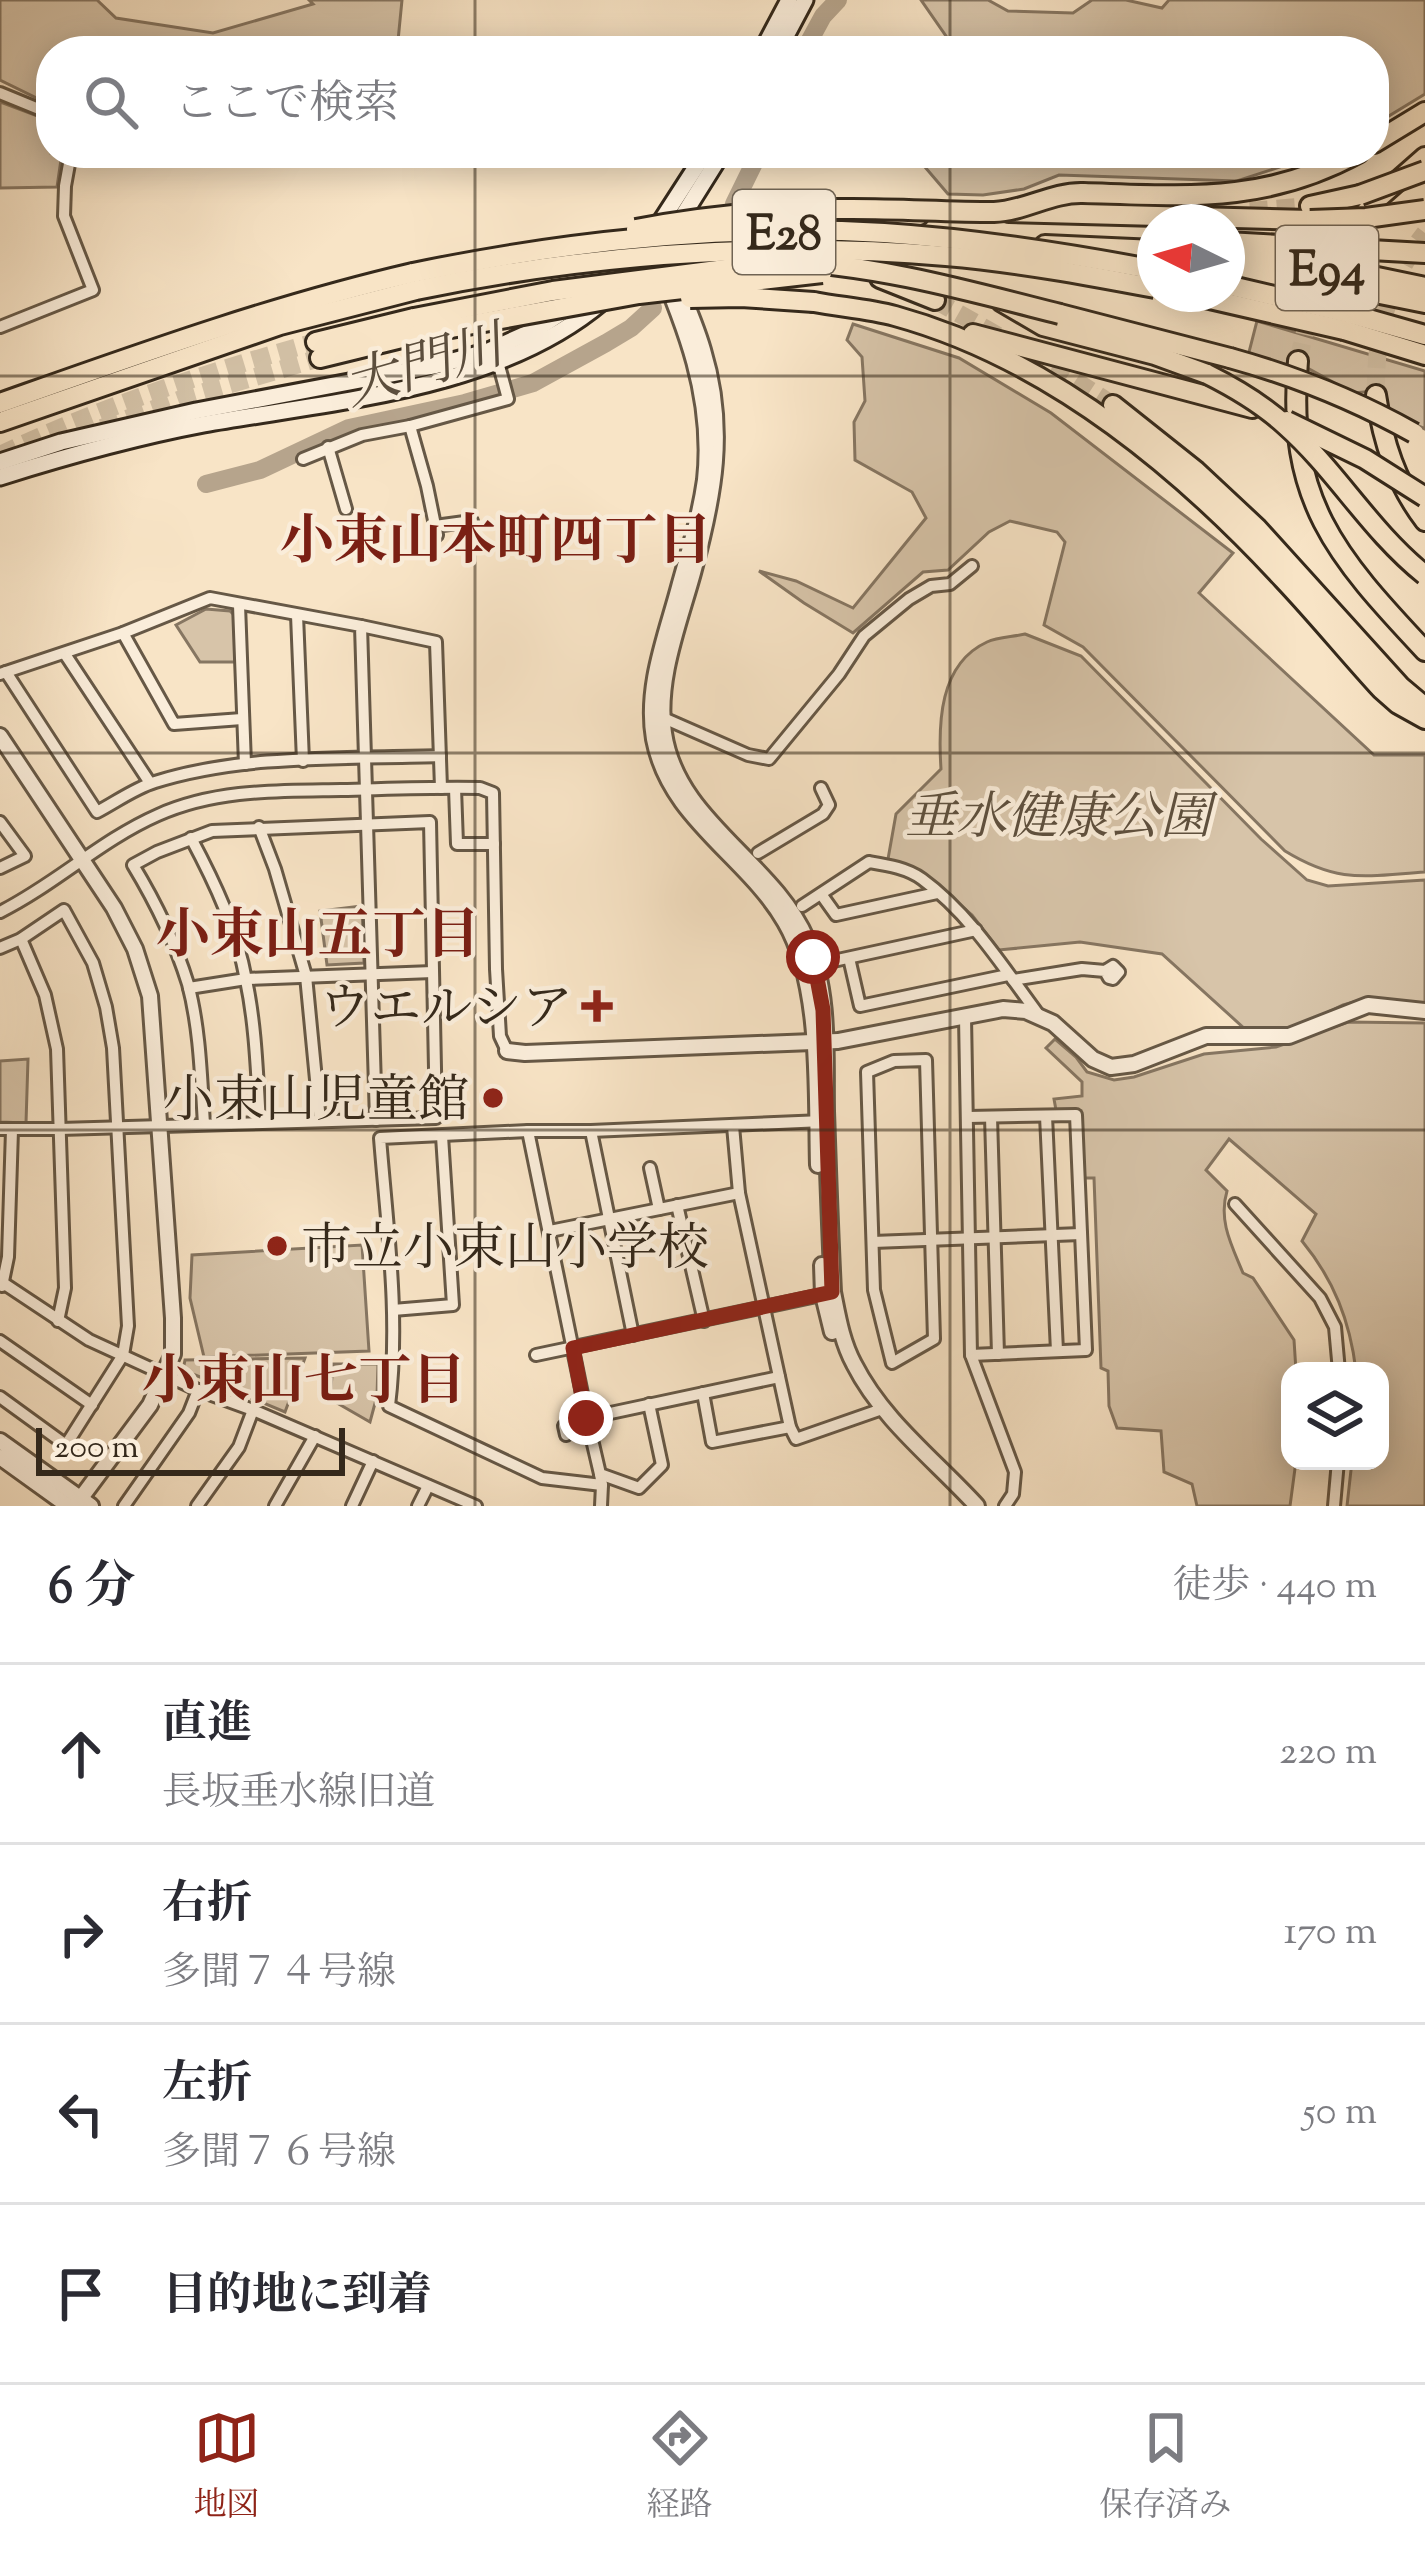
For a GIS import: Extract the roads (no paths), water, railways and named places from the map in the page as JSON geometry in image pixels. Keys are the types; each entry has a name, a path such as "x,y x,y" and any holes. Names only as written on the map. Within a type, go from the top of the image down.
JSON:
{"highway":[{"path":"1389,134 1425,112"},
{"path":"1352,229 1375,201 1425,157"},
{"path":"479,268 650,226 747,213 840,208 999,210 1083,193 1176,196 1256,191 1327,168"},
{"path":"1310,213 1425,171"},
{"path":"655,247 957,209 1310,213 1366,218 1425,209"},
{"name":"E28","path":"0,404 346,288 414,281 615,241 884,233 1137,265"},
{"path":"1245,243 1425,251"},
{"path":"318,350 416,326 639,294 1055,245 1137,246"},
{"path":"655,247 785,257 860,272 935,300"},
{"name":"E28","path":"479,268 686,252 822,250 950,256 1137,285"},
{"path":"963,254 1137,266"},
{"name":"E94","path":"1245,258 1339,269 1425,287"},
{"path":"479,268 752,260 857,269 986,296 1207,374 1245,395 1286,425 1376,530 1425,575"},
{"name":"E94","path":"1245,274 1425,302"},
{"name":"E28","path":"0,422 414,281"},
{"path":"1245,291 1346,322 1425,355"},
{"path":"416,326 668,299 814,302 1037,350 1252,408 1336,443 1425,497"},
{"path":"1245,304 1425,335"},
{"path":"890,315 959,338 1008,361 1062,391 1131,440 1239,533 1381,689 1425,719"},
{"path":"1058,322 1230,358 1319,386 1419,436"},
{"path":"1298,361 1298,432 1314,507 1349,565 1425,651"},
{"path":"1376,395 1394,469 1425,521"},
{"path":"1113,405 1196,471 1257,528 1401,687 1425,706"}],"main road":[{"path":"770,36 789,0"},
{"path":"786,36 805,0"},
{"path":"0,462 61,442 174,416 412,371 486,352 537,329 655,247 697,168"},
{"path":"0,477 65,456 199,425 437,381 498,362 544,342 591,311 655,247 711,168"}],"street":[{"path":"0,93 36,108"},
{"path":"0,327 93,290 64,216 68,168"},
{"path":"655,247 703,349 717,446 710,507 657,716 685,789 771,884 800,925 817,972 823,1010 819,1042 828,1293 853,1362 878,1410 965,1506"},
{"path":"303,459 362,435 508,399 498,362"},
{"path":"410,426 436,530 472,520"},
{"path":"328,448 346,509"},
{"path":"657,716 748,755 770,759 864,636 909,599 931,586 950,584 972,566"},
{"path":"440,756 245,764 193,772 150,783 97,812 3,673 123,634 210,598 436,642 440,756 457,844 494,844"},
{"path":"239,604 245,764"},
{"path":"297,615 303,761"},
{"path":"361,626 376,1120"},
{"path":"123,634 174,724 242,719"},
{"path":"64,654 150,783"},
{"path":"0,736 114,908 135,950 149,996 173,1354 150,1406 79,1504"},
{"path":"0,912 48,886 114,838 159,814 211,797 480,788 493,793 496,969 500,1036 507,1051 819,1042 1003,1009 1039,1016 1098,1063 1119,1067 1206,1036 1289,1036 1368,1005 1425,1011"},
{"path":"758,853 823,814 829,805 820,788"},
{"path":"0,822 25,856 0,868"},
{"path":"204,1124 189,988 157,906 133,865 212,831 430,822 436,1118 60,1129 6,1129 8,1257 1,1284 89,1340 476,1506"},
{"path":"259,827 306,976 320,1121"},
{"path":"191,838 217,888 246,979 260,1123"},
{"path":"802,906 869,862 920,877 976,930 1039,1016"},
{"path":"820,894 836,915 937,893"},
{"path":"0,948 64,910 93,963 113,1048 128,1326 123,1355 66,1445 0,1397"},
{"path":"824,963 976,930"},
{"path":"21,938 45,994 57,1049 64,1288 58,1321"},
{"path":"849,958 860,1006 1011,978 1082,969 1106,971"},
{"path":"189,988 246,979 433,973"},
{"path":"964,1017 971,1355 1015,1472 1012,1495 1005,1506"},
{"path":"926,1060 932,1240 934,1339 892,1364 874,1290 867,1072 894,1061 926,1060"},
{"path":"968,1118 1076,1115 1086,1350 971,1355"},
{"path":"1046,1116 1057,1351"},
{"path":"991,1117 998,1354"},
{"path":"649,1404 662,1465 640,1488 601,1479 542,1478 389,1406 394,1310 380,1138 821,1120"},
{"path":"734,1126 739,1193 796,1439 878,1410"},
{"path":"529,1131 601,1479 601,1506"},
{"path":"591,1132 633,1336"},
{"path":"394,1310 452,1304 442,1136"},
{"path":"650,1168 659,1209"},
{"path":"550,1231 739,1193"},
{"path":"1235,1204 1321,1298 1335,1328 1338,1362"},
{"path":"677,1205 704,1321"},
{"path":"873,1242 1081,1234"},
{"path":"536,1355 828,1293"},
{"path":"0,1341 92,1405"},
{"path":"566,1436 564,1426 587,1419 779,1377"},
{"path":"124,1506 189,1413 198,1390"},
{"path":"704,1393 712,1442 790,1427"},
{"path":"197,1506 239,1447 254,1410"},
{"path":"878,1410 977,1506"},
{"path":"275,1506 315,1436"},
{"path":"0,1441 79,1504"},
{"path":"0,1457 79,1504"},
{"path":"352,1506 373,1461"},
{"path":"1334,1506 1336,1470"},
{"path":"418,1506 428,1486"}],"waterway":[{"name":"大門川","path":"812,36 838,0"},
{"name":"大門川","path":"734,204 752,168"},
{"name":"大門川","path":"206,484 260,470 349,428 533,383 631,328 653,308"}],"tunnel":[{"path":"1250,211 1310,206"},
{"path":"1376,395 1386,310 1401,270 1425,233"},
{"path":"935,300 1113,405"},
{"path":"1298,361 1311,307"},
{"path":"0,455 156,391 316,342"},
{"path":"102,428 320,358"}],"place":[{"name":"ウエルシア","path":"597,1006"},
{"name":"小束山児童館","path":"493,1098"},
{"name":"市立小束山小学校","path":"277,1246"}],"district":[{"name":"小束山本町四丁目","path":"496,539"},
{"name":"小束山五丁目","path":"318,933"},
{"name":"小束山七丁目","path":"304,1379"}],"park label":[{"name":"垂水健康公園","path":"1058,815"}]}
